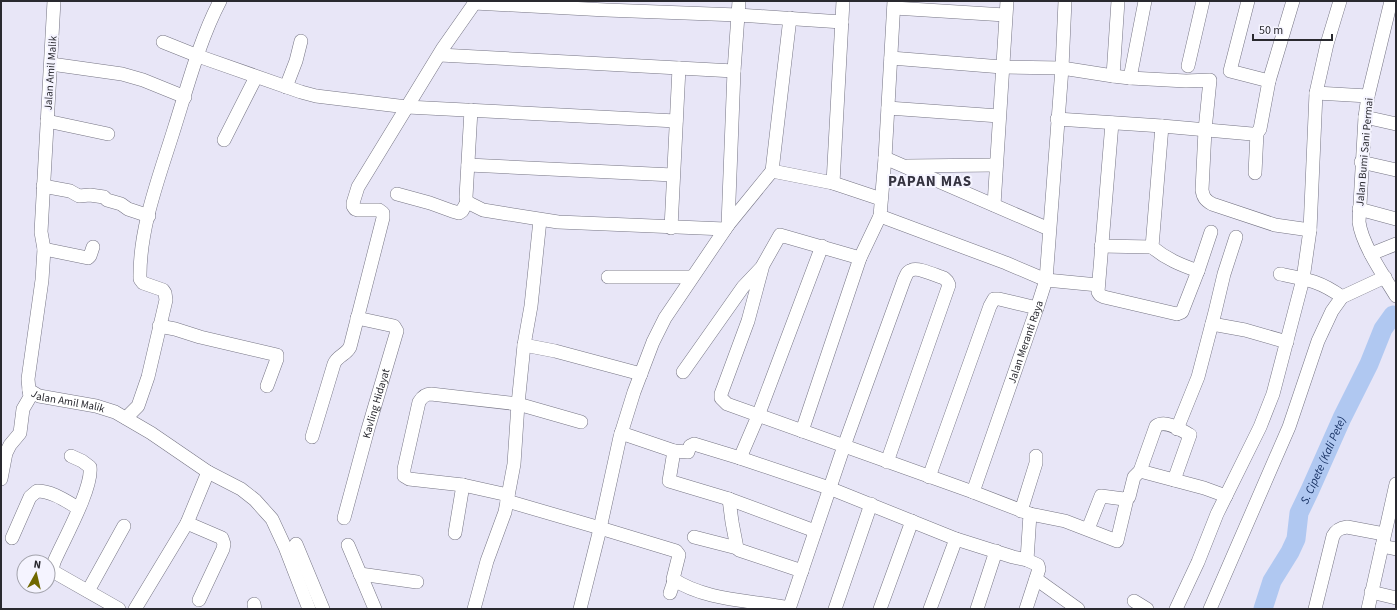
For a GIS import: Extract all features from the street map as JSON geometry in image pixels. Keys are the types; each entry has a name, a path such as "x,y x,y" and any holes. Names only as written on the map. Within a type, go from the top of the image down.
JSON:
{"street":[{"name":"Jalan Amil Malik","path":"54,1 41,232 44,249 40,296 28,379 29,390 39,396 96,406 115,412 151,433 208,472 242,489 255,500 272,519 285,547 309,609"},
{"path":"126,418 138,406 148,377 166,300 163,290 143,283 140,279 140,262 149,216 208,25 220,1"},
{"path":"726,227 739,1"},
{"path":"833,183 841,62 843,1"},
{"path":"994,206 1007,1"},
{"name":"Jalan Meranti Raya","path":"973,492 1046,280 1062,68 1065,1"},
{"path":"1113,76 1118,1"},
{"path":"1130,78 1145,1"},
{"path":"1188,66 1203,1"},
{"path":"1248,1 1230,71 1270,81"},
{"path":"1255,173 1257,133 1260,129 1270,81 1293,1"},
{"path":"1176,609 1226,496 1260,427 1273,394 1302,279 1310,230 1316,93 1327,44 1340,1"},
{"name":"Jalan Bumi Sani Permai","path":"1391,1 1368,96 1361,162 1359,209 1360,231 1371,254 1394,292"},
{"path":"312,437 334,364 336,360 348,350 383,218 383,213 379,210 355,209 353,203 361,182 443,48 475,2 606,10 738,15 842,22"},
{"path":"802,431 860,258 880,216 894,5 1005,16"},
{"path":"580,609 622,433 653,342 665,318 726,227 772,171 790,18"},
{"path":"286,87 296,62 300,41"},
{"path":"163,42 256,77 316,96 407,107 676,121"},
{"path":"440,55 734,71"},
{"path":"891,58 1002,67 1062,68 1130,78 1186,81 1210,80 1202,190 1205,200 1212,204 1275,226 1310,230"},
{"path":"51,64 122,74 144,80 185,97"},
{"path":"672,228 673,175 679,68"},
{"path":"224,140 256,77"},
{"path":"1316,93 1368,96"},
{"path":"888,108 999,116"},
{"path":"397,194 459,213 462,211 467,202 472,110"},
{"path":"1365,117 1396,124"},
{"path":"1057,119 1252,134 1257,133"},
{"path":"47,121 108,134"},
{"path":"1112,123 1098,285 1098,292 1100,295 1180,314 1198,271 1211,232"},
{"path":"1152,247 1162,126"},
{"path":"885,158 1049,229"},
{"path":"1361,162 1396,170"},
{"path":"468,165 673,175"},
{"path":"903,166 996,165"},
{"path":"772,171 833,183 881,199"},
{"path":"43,186 70,191 79,196 90,195 104,197 106,200 149,216"},
{"path":"467,202 483,210 540,220 672,228 726,227"},
{"path":"1359,209 1396,219"},
{"path":"880,216 1006,263 1046,280 1098,285"},
{"path":"474,609 487,562 496,539 508,498 516,445 518,404 524,345 531,306 540,220"},
{"path":"683,372 743,288 763,265 780,235 860,258"},
{"path":"1178,429 1198,377 1224,274 1236,237"},
{"path":"1371,254 1396,244"},
{"path":"44,249 88,258 93,246"},
{"path":"740,458 758,416 822,246"},
{"path":"1101,246 1152,247 1164,257 1175,263 1198,271"},
{"path":"763,265 748,321 721,394 721,398 727,404 1026,512 1065,521 1117,541 1134,476 1140,471 1158,424 1164,424 1190,435 1174,480"},
{"path":"581,422 518,404 431,394 424,396 419,402 404,476 409,479 463,485 676,551 678,555 673,575 672,587 698,591 720,598 765,603 789,609 829,488 908,272 916,269 944,278 947,281 948,290 887,462"},
{"path":"1280,274 1312,280 1329,288 1342,297"},
{"path":"608,277 692,277"},
{"path":"1210,609 1288,427 1318,340 1332,311 1342,297 1385,277"},
{"path":"929,477 990,306 994,299 1037,308"},
{"name":"Kavling Hidayat","path":"344,518 397,331 394,326 357,318"},
{"path":"1212,324 1245,330 1287,342"},
{"path":"159,326 277,355 277,359 267,386"},
{"path":"524,345 555,351 641,374"},
{"path":"1,479 6,453 10,445 20,433 24,409 30,397 29,390"},
{"path":"622,433 674,450 688,452 690,446 694,444 740,458 829,488 956,538 1013,557 1027,560 1039,566 1039,569 1026,609"},
{"path":"674,450 669,481 729,500 815,531"},
{"path":"71,456 82,460 90,467 91,473 52,570 119,609"},
{"path":"1027,560 1026,512 1036,463 1036,456"},
{"path":"1140,471 1204,488 1226,496"},
{"path":"135,609 187,522 208,472"},
{"path":"1368,609 1383,540 1394,501 1396,484"},
{"path":"456,533 463,485"},
{"path":"12,538 30,497 37,491 42,491 53,495 78,508"},
{"path":"1088,529 1101,496 1127,499"},
{"path":"729,500 737,548"},
{"path":"835,609 871,504"},
{"path":"880,609 912,521"},
{"path":"187,522 222,538 224,544 199,600"},
{"path":"88,592 124,526"},
{"path":"1315,609 1333,536 1336,531 1347,527 1383,540 1396,549"},
{"path":"694,537 737,548 742,552 802,572"},
{"path":"930,609 956,538"},
{"path":"296,544 323,609"},
{"path":"348,545 375,609"},
{"path":"977,609 996,551"},
{"path":"360,574 417,582"},
{"path":"1036,580 1078,609"},
{"path":"1371,592 1396,598"},
{"path":"1134,601 1147,609"}],"waterway":[{"name":"S. Cipete (Kali Pete)","path":"1263,609 1272,581 1290,552 1296,539 1299,513 1342,418 1369,364 1383,329 1393,315"}],"district":[{"name":"PAPAN MAS","path":"930,181"}]}
